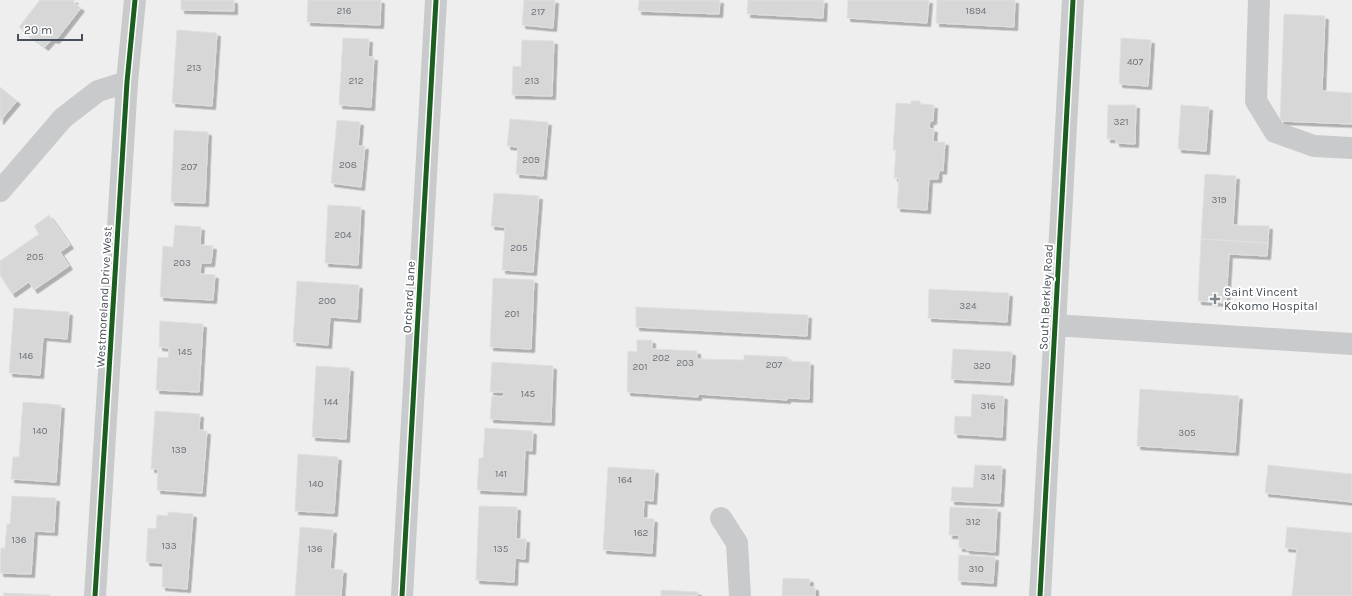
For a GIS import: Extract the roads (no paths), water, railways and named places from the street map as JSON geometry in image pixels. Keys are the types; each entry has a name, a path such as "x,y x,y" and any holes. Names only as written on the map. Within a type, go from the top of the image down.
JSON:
{"street":[{"name":"Westmoreland Drive West","path":"96,596 127,82 135,0"},
{"name":"Orchard Lane","path":"402,596 436,0"},
{"name":"South Berkley Road","path":"1040,596 1073,0"},
{"path":"1259,0 1256,101 1275,132 1314,146 1352,148"},
{"path":"0,191 64,118 98,91 127,82"},
{"path":"1054,325 1352,344"},
{"path":"721,518 737,543 740,596"}],"place":[{"name":"Saint Vincent Kokomo Hospital","path":"1215,299"}]}
